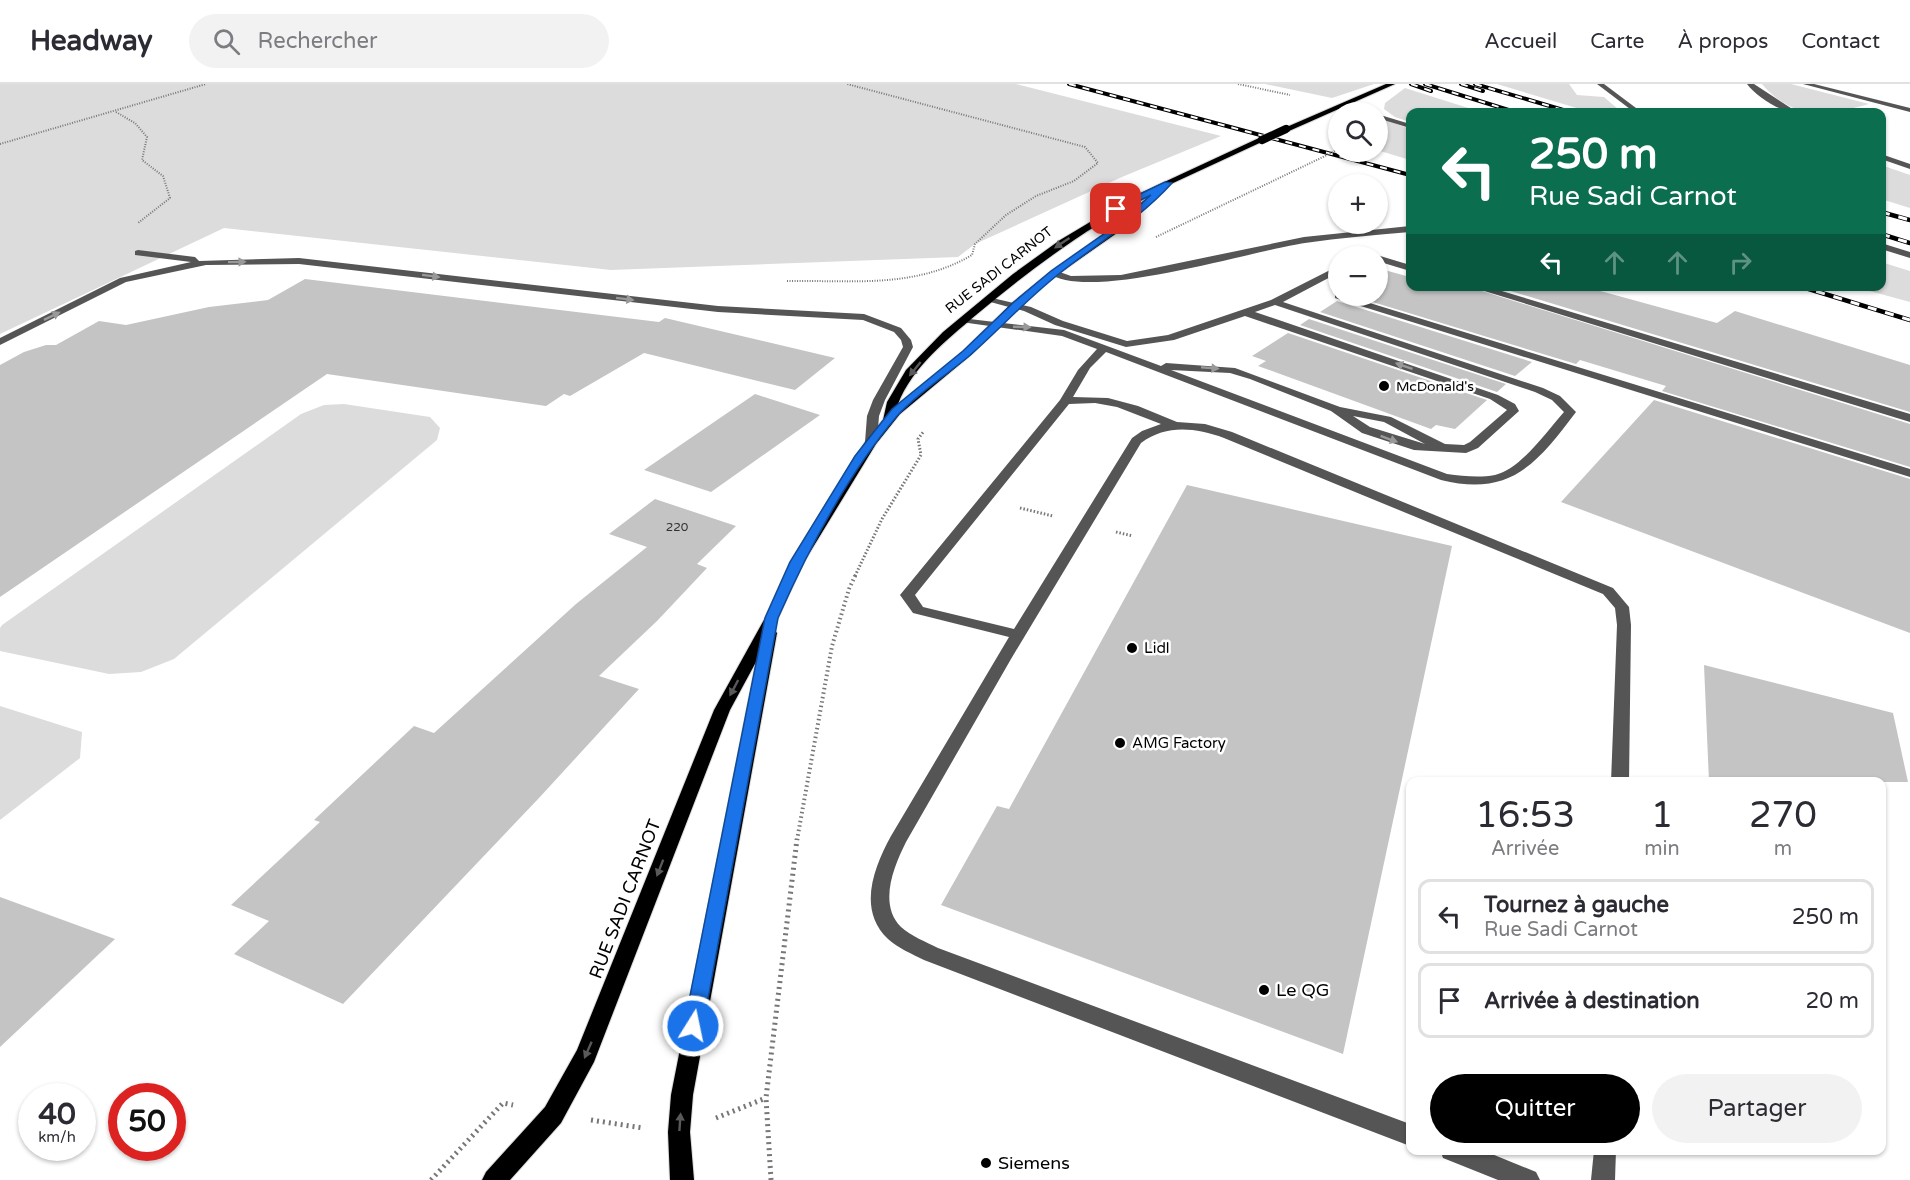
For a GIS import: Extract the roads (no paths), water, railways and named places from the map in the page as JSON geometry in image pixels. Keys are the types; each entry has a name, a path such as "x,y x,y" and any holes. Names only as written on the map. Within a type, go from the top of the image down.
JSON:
{"main road":[{"name":"RUE SADI CARNOT","path":"887,420 900,387 925,356 988,300 1064,241 1131,201 1168,183 1392,84"},
{"name":"RUE SADI CARNOT","path":"494,1180 553,1115 586,1055 722,710 772,618 788,579 812,534 871,442 887,420 967,353 1015,306 1054,273 1121,226 1168,183"},
{"name":"RUE SADI CARNOT","path":"682,1180 679,1132 682,1095 697,1003 772,618"}],"lane":[{"path":"1600,84 1632,108"},
{"path":"1750,84 1755,90 1785,108"},
{"path":"1806,84 1910,110"},
{"path":"1388,119 1406,125"},
{"path":"1886,158 1910,167"},
{"path":"1054,273 1070,279 1117,279 1304,240 1406,229"},
{"path":"1886,248 1910,255"},
{"path":"138,253 206,262 299,261 718,309 864,317 884,323 900,332 907,339 908,347 879,400 873,416 871,442"},
{"path":"1388,261 1406,267"},
{"path":"0,342 123,280 206,262"},
{"path":"988,300 1015,306 1114,342 1126,344 1170,338 1275,302 1328,274"},
{"path":"1306,286 1328,292"},
{"path":"1490,291 1910,418"},
{"path":"965,320 993,326 1049,330 1106,348 1445,477 1499,478 1512,473 1570,412 1556,398 1539,390 1275,302"},
{"path":"1372,306 1910,473"},
{"path":"1244,312 1494,397 1511,406 1513,411 1474,445 1466,449 1443,449 1404,445 1366,430 1335,410"},
{"path":"0,332 14,335"},
{"path":"1151,365 1150,355 1154,349 1170,338"},
{"path":"1018,635 918,610 907,595 1065,401 1080,373 1095,355 1106,348"},
{"path":"1151,365 1231,370 1335,410 1387,419 1411,429 1443,449"},
{"path":"1065,401 1085,398 1108,399 1175,425 1209,428 1608,591 1622,606 1624,625 1620,777"},
{"path":"1175,425 1144,433 1136,441 949,751 885,865 880,893 884,918 895,937 931,954 1406,1133"},
{"path":"1463,1155 1528,1180"},
{"path":"1604,1180 1605,1155"}],"railway":[{"path":"1069,84 1406,174"},
{"path":"1411,84 1431,91"},
{"path":"1425,84 1502,108"},
{"path":"1461,84 1483,91"},
{"path":"1475,84 1556,108"},
{"path":"1886,213 1910,220"},
{"path":"1886,236 1910,243"},
{"path":"1815,291 1910,320"}],"place":[{"name":"McDonald's","path":"1384,386"},
{"name":"Lidl","path":"1132,648"},
{"name":"AMG Factory","path":"1120,743"},
{"name":"Le QG","path":"1264,990"},
{"name":"Siemens","path":"986,1163"}]}
